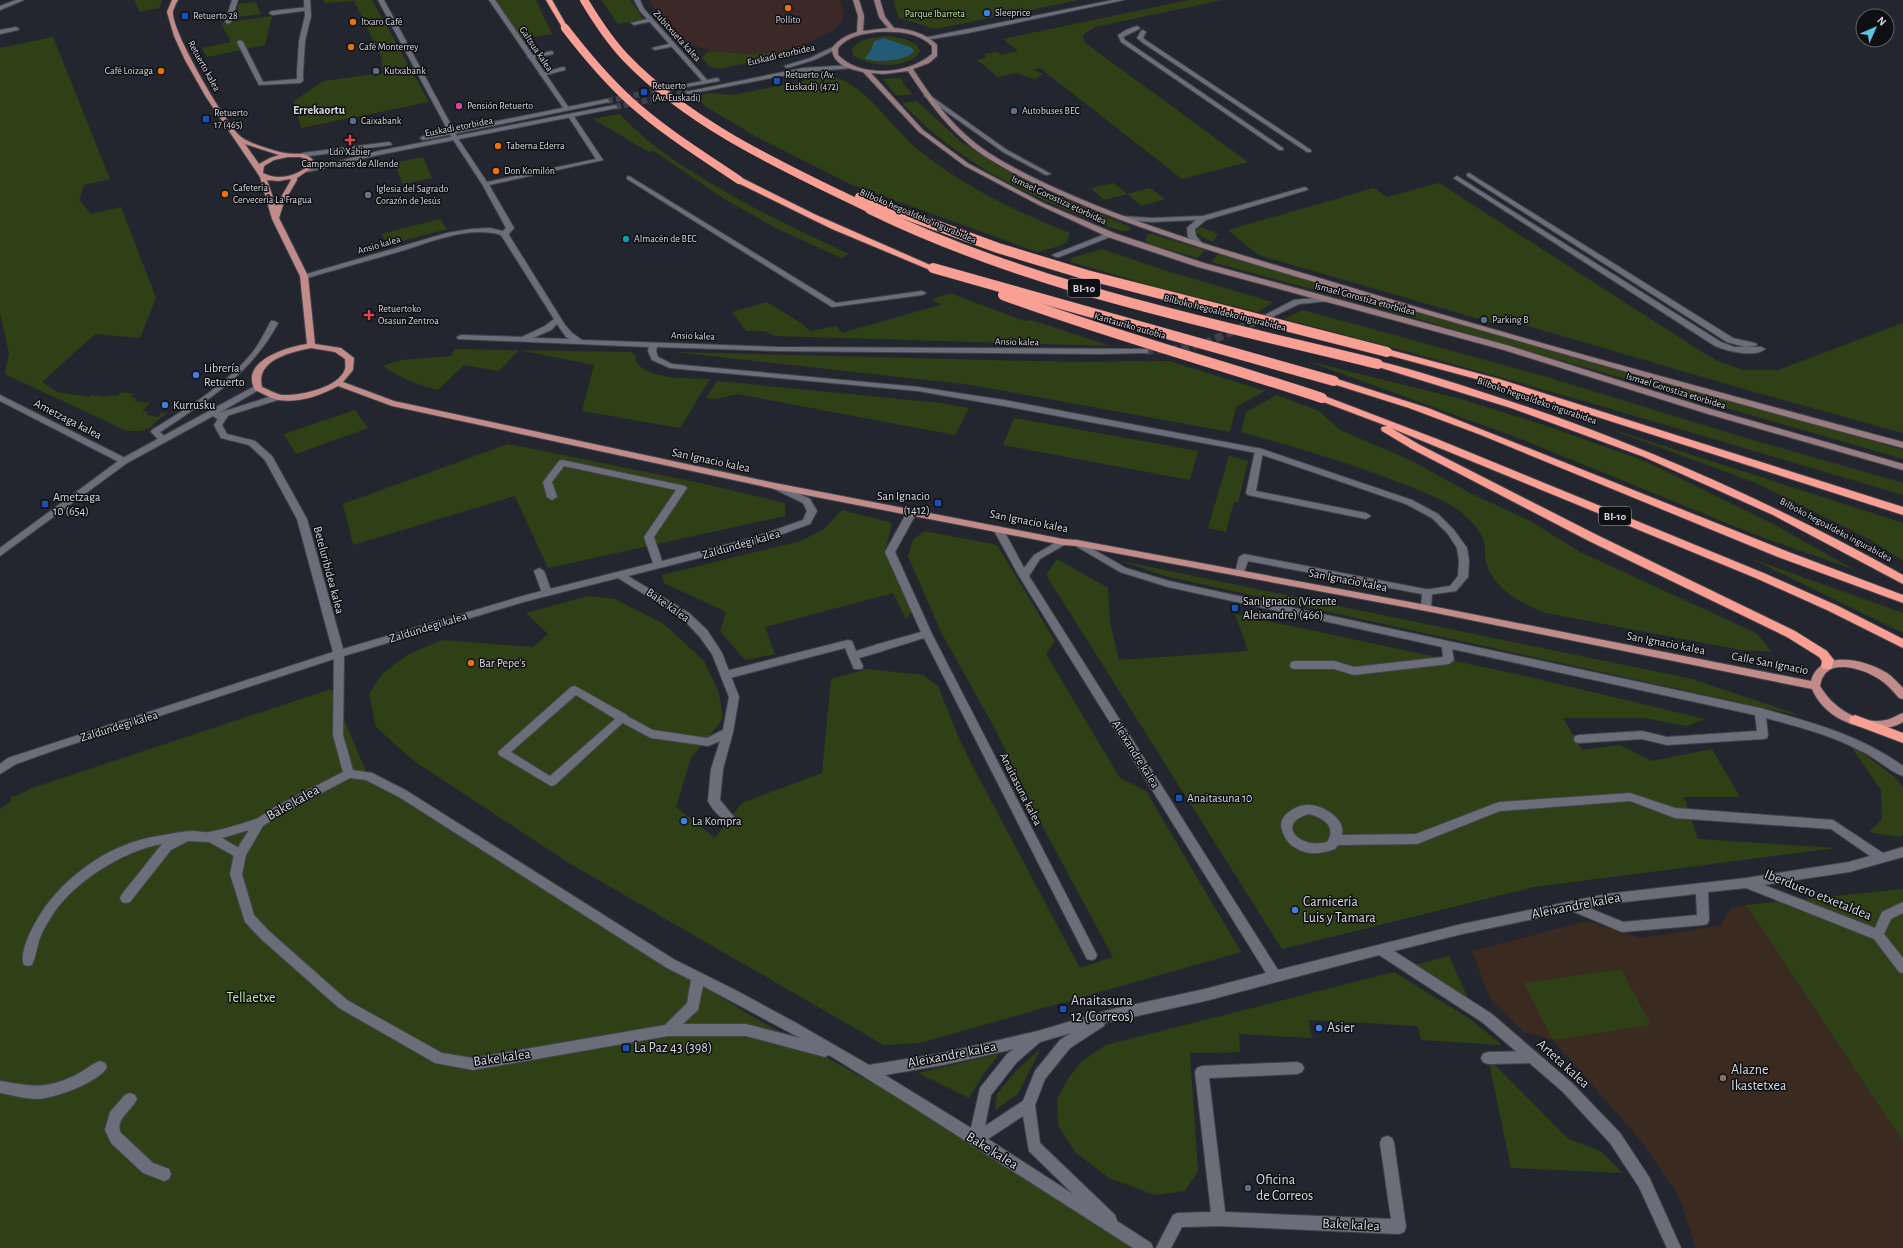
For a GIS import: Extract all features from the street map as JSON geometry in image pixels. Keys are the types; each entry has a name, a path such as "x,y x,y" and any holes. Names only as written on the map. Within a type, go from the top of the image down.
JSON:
{"highway":[{"name":"BI-10","path":"549,0 565,28 581,50 608,80 641,111 700,155 739,180 803,213 850,235 933,268"},
{"name":"Bilboko hegoaldeko ingurabidea","path":"584,0 599,25 633,64 662,90 712,126 804,176 893,221 955,246 1018,268 1148,306 1451,384 1514,405 1650,455 1774,510 1819,533 1903,580"},
{"path":"804,176 926,222 1044,263 1495,381 1903,511"},
{"path":"933,268 1334,381 1422,410 1510,443 1790,558 1903,599"},
{"name":"Kantauriko autobia","path":"933,268 1070,320 1235,369 1356,410"},
{"name":"BI-10","path":"1356,410 1755,574 1826,606 1903,644"},
{"path":"1356,410 1423,451 1594,538 1791,634 1823,654 1828,660 1827,666"},
{"path":"1774,470 1903,505"},
{"path":"1855,720 1903,738"}],"main road":[{"name":"Retuerto kalea","path":"175,0 170,12 177,36 188,60 209,97 260,174 263,176 276,219"},
{"path":"856,0 861,16 860,33"},
{"path":"877,0 882,17 892,30"},
{"path":"892,30 911,32 926,38 935,46 935,55 926,63 910,69 887,72 851,67 837,58 834,51 842,41 860,33 892,30"},
{"name":"Ismael Gorostiza etorbidea","path":"910,69 926,95 945,120 963,137 987,154 1059,192 1120,218 1200,245 1414,308 1903,445"},
{"name":"Ismael Gorostiza etorbidea","path":"864,70 920,131 967,165 1041,204 1111,234 1201,265 1507,348 1711,412 1903,467"},
{"path":"235,137 258,147 288,155 302,156 310,160 311,166 308,170 293,177 280,179 263,176"},
{"path":"258,169 272,159 288,155"},
{"path":"293,177 294,180 278,206 276,219 304,276 311,346"},
{"path":"327,346 340,349 349,356 352,364 348,374 339,383 323,391 300,397 278,397 266,394 258,388 256,378 259,370 268,361 295,348 327,346"},
{"name":"San Ignacio kalea","path":"339,383 392,403 775,486 1063,542 1077,542 1426,608 1719,667"},
{"path":"1903,695 1895,685 1882,676 1868,669 1845,664 1827,666 1819,671 1816,678 1815,686 1829,706 1855,720 1871,724 1886,725 1898,722 1903,717"},
{"name":"Calle San Ignacio","path":"1719,667 1815,686"}],"street":[{"path":"0,8 21,0"},
{"path":"228,22 235,0"},
{"path":"240,42 261,84 300,81 302,41 308,16 307,0"},
{"path":"381,0 451,132 485,184 510,228 504,234 569,335 580,342"},
{"name":"Galtsua kalea","path":"492,0 566,108"},
{"name":"Zubitxueta kalea","path":"637,0 642,10 706,82"},
{"path":"926,38 1121,0"},
{"path":"272,12 308,9"},
{"path":"634,23 651,20"},
{"path":"0,32 16,29"},
{"path":"1281,149 1123,41 1120,36 1123,33 1140,30 1140,38 1145,42 1309,151"},
{"path":"655,48 673,45"},
{"name":"Euskadi etorbidea","path":"778,67 823,56 835,48"},
{"path":"530,56 551,53"},
{"name":"Euskadi etorbidea","path":"688,92 803,70 851,67"},
{"path":"542,74 563,69"},
{"name":"Euskadi etorbidea","path":"681,86 771,69"},
{"path":"926,95 946,111 1005,151 1048,174"},
{"name":"Euskadi etorbidea","path":"302,156 375,147 607,100"},
{"name":"Euskadi etorbidea","path":"308,170 455,138 615,107"},
{"path":"485,184 600,160 571,116"},
{"path":"1469,175 1730,340 1745,345 1753,344"},
{"path":"629,178 835,305 922,293"},
{"path":"1457,178 1718,344 1729,350 1742,352 1761,349"},
{"path":"1120,218 1152,220 1203,218 1305,189"},
{"path":"1200,245 1192,237 1191,228 1203,218"},
{"name":"Ansio kalea","path":"304,276 450,235 472,231 492,230 504,234"},
{"path":"1056,255 1111,234"},
{"path":"1265,317 1297,302 1326,299"},
{"path":"519,340 548,328 558,319"},
{"path":"163,439 155,432 184,414 227,382 268,338 274,323"},
{"name":"Ansio kalea","path":"461,337 792,350 1145,351"},
{"path":"654,345 652,351 655,358 670,366 918,389 1004,403 1259,451 1409,502 1435,516 1451,532 1462,548 1464,561 1463,577 1453,589 1427,592 1244,557 1240,573"},
{"path":"0,553 124,461 258,388"},
{"path":"189,426 278,397"},
{"name":"Ametzaga kalea","path":"0,398 124,461"},
{"name":"Beteluribidea kalea","path":"226,413 218,425 224,436 252,443 269,458 302,520 339,654 338,735 349,774"},
{"path":"1259,451 1250,493 1366,516"},
{"path":"552,497 547,482 562,463 682,488 648,537 659,566"},
{"name":"Zaldundegi kalea","path":"0,770 12,760 339,654 547,593 755,541 807,522 812,511 807,501 775,486"},
{"name":"Anaitasuna kalea","path":"912,512 890,552 927,634 1091,955"},
{"name":"Aleixandre kalea","path":"998,529 1024,576 1275,976"},
{"path":"1024,576 1037,557 1063,542"},
{"path":"1077,542 1123,570 1168,584 1760,712 1856,741 1884,756 1903,772"},
{"path":"539,571 547,593"},
{"name":"Bake kalea","path":"620,575 685,615 703,633 717,653 734,697 728,732 717,769 714,801 728,817"},
{"path":"1426,608 1427,592"},
{"path":"853,656 927,634"},
{"path":"1295,666 1334,665 1354,671 1449,660 1446,643"},
{"path":"726,675 848,644 858,666"},
{"path":"623,718 551,782 503,752 575,690 651,734 708,742 728,732"},
{"path":"1579,738 1642,735 1667,741 1763,735 1760,712"},
{"name":"Bake kalea","path":"836,1054 746,1030 668,1030 473,1064 440,1059 343,1004 265,935 249,918 236,874 240,854 259,823 279,810 349,774 368,776 389,786 671,964 698,977 836,1054 866,1072 1146,1248"},
{"path":"1336,840 1417,839 1499,807 1630,797 1675,813 1833,824 1882,858"},
{"path":"1309,809 1326,814 1336,827 1338,834 1336,840 1332,846 1320,850 1307,849 1298,845 1287,831 1288,818 1293,813 1309,809"},
{"path":"28,961 30,946 36,930 46,913 62,895 85,875 110,859 138,846 164,838 192,836 208,837 259,823"},
{"path":"126,898 167,847 192,836"},
{"path":"208,837 240,854"},
{"name":"Aleixandre kalea","path":"866,1072 943,1059 1038,1037 1109,1016 1205,995 1380,949 1573,906 1606,899 1746,883 1849,867 1903,852"},
{"name":"Iberduero etxetaldea","path":"1746,883 1878,936 1903,968"},
{"path":"1573,906 1622,927 1702,920 1702,888"},
{"name":"Iberduero etxetaldea","path":"1878,936 1886,916 1903,906"},
{"name":"Arteta kalea","path":"1380,949 1486,1018 1568,1088 1615,1138 1644,1182 1674,1248"},
{"path":"668,1030 693,1006 698,977"},
{"name":"Aleixandre kalea","path":"1028,1105 1040,1075 1065,1044 1109,1016"},
{"name":"Aleixandre kalea","path":"975,1140 985,1092 1012,1058 1038,1037"},
{"path":"1488,1058 1532,1057"},
{"path":"0,1087 41,1093 78,1081 92,1074 100,1067"},
{"path":"1219,1219 1202,1072 1297,1068"},
{"path":"130,1100 115,1117 112,1130 116,1138 148,1168 164,1174"},
{"path":"975,1140 1028,1105 1034,1146 1126,1235"},
{"name":"Bake kalea","path":"1163,1248 1178,1220 1219,1219 1399,1227 1387,1143"}],"shaded area":[{"path":"649,0 840,0 844,14 841,23 832,31 799,47 770,53 745,54 713,51 695,46 676,36"},
{"name":"Alazne Ikastetxea","path":"1746,905 1903,1142 1903,1248 1696,1248 1679,1196 1642,1142 1553,1040 1524,1032 1490,999 1472,951 1587,921 1640,938 1700,929 1720,925 1731,908"}],"green space":[{"path":"134,0 162,0 159,8 140,12"},
{"path":"324,0 372,0 429,102 301,128 294,101 323,81 383,73 381,56 354,1 324,3"},
{"path":"495,0 536,0 552,34 521,39"},
{"path":"601,0 630,0 644,20 618,24"},
{"name":"Parque Ibarreta","path":"893,0 1079,0 936,29 899,18"},
{"path":"1189,0 1222,0 1095,27 1083,35 1084,42 1248,162 1182,179 1040,68 1033,70 1043,74 1034,79 1016,73 998,77 977,60 987,57 984,54 997,52 1001,55 1018,51 1003,39"},
{"path":"256,2 261,14 238,17 238,4"},
{"path":"272,16 265,45 207,57 202,48 231,42 221,23"},
{"path":"887,36 905,39 916,44 920,51 915,57 907,61 888,65 868,62 853,55 852,49 859,42","holes":["881,38 911,47 910,55 893,59 877,60 866,56 871,50 874,41"]},
{"path":"53,37 110,179 84,185 79,200 91,214 121,207 156,298 140,338 95,334 42,382 57,392 89,397 92,395 107,397 111,395 117,396 122,392 134,394 130,397 136,399 135,401 150,403 142,411 149,412 146,415 158,417 162,413 167,413 153,424 152,427 140,431 127,431 5,374 9,353 0,313 0,48"},
{"path":"791,49 798,51 720,69 709,66 702,58 707,52 713,51 745,54 770,53"},
{"path":"822,77 837,78 859,90 879,109 907,140 933,161 970,186 1009,207 1070,233 1067,242 1053,248 1037,252 850,184 755,136 705,106 696,96 710,93 733,95"},
{"path":"902,78 903,84 913,94 896,96 883,79"},
{"path":"917,101 960,141 1000,167 1042,189 1128,226 1130,228 1129,231 1121,231 1061,208 1032,195 976,164 925,126 902,103"},
{"path":"619,114 654,146 705,180 776,219 849,254 841,258 776,228 726,200 654,151 649,152 593,119"},
{"path":"423,157 432,178 403,184 394,163"},
{"path":"1114,183 1127,194 1104,200 1091,188"},
{"path":"1439,183 1702,352 1718,361 1743,370 1778,370 1903,323 1903,433 1751,391 1497,317 1493,323 1258,255 1228,230 1374,188 1387,197"},
{"path":"1150,188 1165,199 1142,206 1127,194"},
{"path":"440,219 447,229 388,245 381,234"},
{"path":"1201,227 1218,234 1213,242 1197,233 1197,228"},
{"path":"1148,234 1205,250 1198,258 1150,244 1145,240"},
{"path":"1102,249 1170,272 1273,302 1258,312 1163,289 1071,262 1071,258"},
{"path":"1218,254 1903,450 1903,459 1384,309 1212,262"},
{"path":"950,293 1024,321 1031,320 1111,346 775,336 765,331 746,331 732,312 767,302 801,323 810,331 836,326 842,333 940,305 933,299"},
{"path":"1303,310 1547,377 1749,439 1903,483 1903,495 1671,426 1440,360 1284,319"},
{"path":"455,349 519,350 499,371 464,365 438,390 409,381 383,366 401,360 451,356"},
{"path":"519,350 631,352 636,356 636,362 642,368 650,372 670,377 710,379 680,428 582,411 594,365"},
{"path":"674,352 1071,362 1169,361 1265,391 1236,407 1230,432 972,385"},
{"path":"1307,361 1461,399 1547,426 1647,462 1775,525 1855,570 1756,535 1521,439"},
{"path":"717,381 941,403 969,408 955,435 737,394 717,399 706,398"},
{"path":"1277,395 1319,411 1340,430 1412,461 1472,494 1530,521 1580,552 1758,634 1771,652 1741,650 1546,613 1529,606 1511,595 1496,582 1487,565 1484,541 1480,533 1465,516 1450,505 1411,487 1369,471 1305,450 1241,432 1246,412"},
{"path":"355,410 368,428 296,454 284,434"},
{"path":"1014,418 1198,451 1190,480 1003,445"},
{"path":"1602,426 1903,523 1903,561 1869,539 1756,483"},
{"path":"508,444 696,482 785,503 785,516 548,568 515,496 353,545 343,504"},
{"path":"1229,456 1248,461 1238,503 1234,502 1226,532 1208,528"},
{"path":"842,510 892,523 885,552 913,610 906,619 893,593 765,627 775,654 745,660 720,631 726,612 664,583 662,575 801,541 824,529"},
{"path":"924,531 997,545 1055,641 1046,654 1120,778 1146,791 1241,952 920,1043 884,1045 569,863 414,761 376,727 369,694 383,673 409,654 443,640 533,647 548,634 526,613 588,596 615,599 664,624 704,661 719,693 723,719 691,758 676,807 715,838 742,803 822,773 831,679 867,669 923,675 938,686 958,736 972,765 1080,968 1113,957 1047,835 994,727 942,634 908,556 913,540"},
{"path":"1057,559 1108,588 1110,622 1119,660 1248,651 1235,614 1525,676 1705,719 1687,726 1644,718 1563,718 1582,750 1620,745 1652,761 1712,749 1740,797 1684,797 1698,839 1836,848 1534,887 1282,949 1046,575"},
{"path":"1752,559 1903,613 1903,633"},
{"path":"1121,561 1692,679 1802,716 1165,576"},
{"name":"Tellaetxe","path":"331,689 368,776 748,1014 975,1140 1146,1248 0,1248 0,809 11,801 11,797 21,794 29,789"},
{"path":"1848,742 1896,778 1903,788 1903,834 1900,837 1869,832 1882,819 1881,790"},
{"path":"1903,889 1903,1142 1746,905"},
{"path":"1449,956 1468,998 1415,965"},
{"path":"1621,969 1651,1025 1553,1040 1524,983"},
{"path":"1394,972 1470,1019 1502,1045 1421,1040 1418,1026 1309,1020 1312,1038 1239,1034 1240,1052 1190,1053 1198,1171 1185,1191 1155,1195 1109,1178 1075,1152 1058,1125 1057,1099 1068,1079 1082,1061 1106,1045"},
{"path":"1041,1048 1018,1094 995,1110 997,1094 1016,1071"},
{"path":"999,1054 983,1075 969,1098 918,1073"},
{"path":"1488,1058 1568,1139 1600,1151 1623,1173 1511,1168"}],"water":[{"path":"883,38 911,47 914,51 899,59 878,61 866,59 865,58 871,50 874,41"}],"tunnel":[{"path":"607,101 681,86"},
{"path":"615,107 688,92"},
{"path":"1145,351 1186,348 1208,342 1265,317"}],"place":[{"name":"Pollito","path":"788,8"},
{"name":"Sleeprice","path":"987,13"},
{"name":"Retuerto 28","path":"185,16"},
{"name":"Itxaro Café","path":"353,22"},
{"name":"Café Monterrey","path":"351,47"},
{"name":"Café Loizaga","path":"161,71"},
{"name":"Kutxabank","path":"376,71"},
{"name":"Retuerto (Av. Euskadi) (472)","path":"777,81"},
{"name":"Retuerto (Av. Euskadi)","path":"644,92"},
{"name":"Pensión Retuerto","path":"459,106"},
{"name":"Autobuses BEC","path":"1014,111"},
{"name":"Retuerto 17 (465)","path":"206,119"},
{"name":"Caixabank","path":"353,121"},
{"name":"Ldo Xabier Campomanes de Allende","path":"350,140"},
{"name":"Taberna Ederra","path":"498,146"},
{"name":"Don Komilón","path":"496,171"},
{"name":"Cafetería Cervecería La Fragua","path":"225,194"},
{"name":"Iglesia del Sagrado Corazón de Jesús","path":"368,195"},
{"name":"Almacén de BEC","path":"626,239"},
{"name":"Retuertoko Osasun Zentroa","path":"369,315"},
{"name":"Parking B","path":"1484,320"},
{"name":"Librería Retuerto","path":"196,375"},
{"name":"Kurrusku","path":"165,405"},
{"name":"San Ignacio (1412)","path":"938,503"},
{"name":"Ametzaga 10 (654)","path":"45,504"},
{"name":"San Ignacio (Vicente Aleixandre) (466)","path":"1235,608"},
{"name":"Bar Pepe's","path":"471,663"},
{"name":"Anaitasuna 10","path":"1179,798"},
{"name":"La Kompra","path":"684,821"},
{"name":"Carnicería Luis y Tamara","path":"1295,910"},
{"name":"Anaitasuna 12 (Correos)","path":"1063,1009"},
{"name":"Asier","path":"1319,1028"},
{"name":"La Paz 43 (398)","path":"626,1048"},
{"name":"Alazne Ikastetxea","path":"1723,1078"},
{"name":"Oficina de Correos","path":"1248,1188"}],"district":[{"name":"Errekaortu","path":"319,110"}]}
